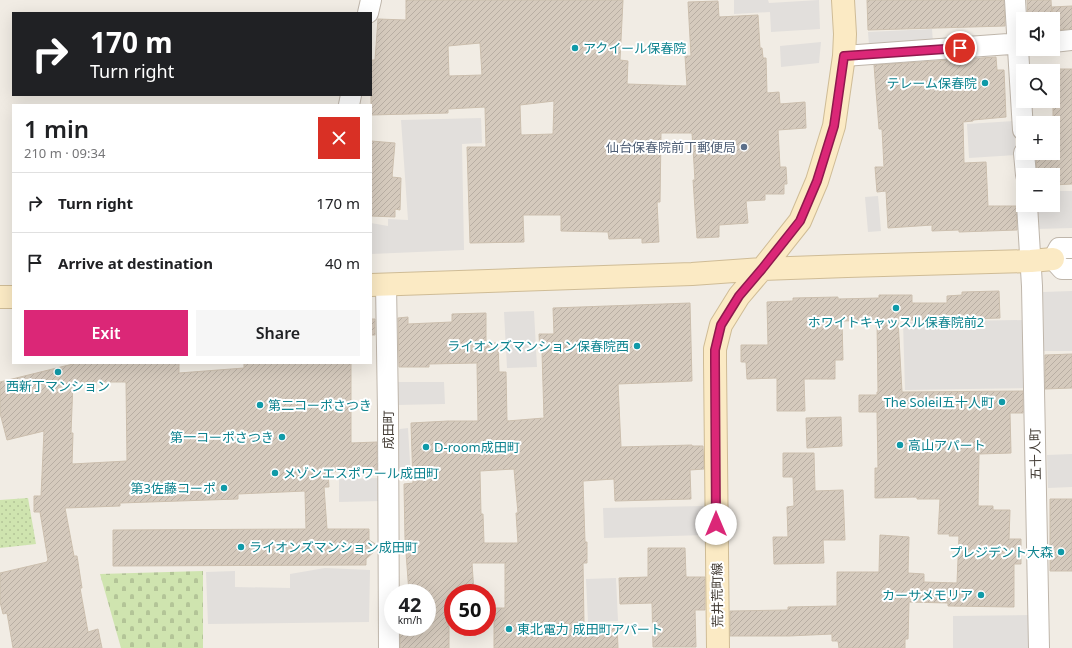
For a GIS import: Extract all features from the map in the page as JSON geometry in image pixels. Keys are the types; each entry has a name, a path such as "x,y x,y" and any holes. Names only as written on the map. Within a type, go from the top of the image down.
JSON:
{"street":[{"path":"368,12 371,0"},
{"name":"荒井荒町線","path":"718,648 715,350 721,325 739,296 800,221 817,181 834,126 844,56 845,34 843,0"},
{"path":"1015,0 1017,12"},
{"path":"1060,41 1072,40"},
{"path":"844,56 1016,44"},
{"path":"1021,56 1023,116"},
{"name":"五十人町","path":"1028,212 1032,286 1039,648"},
{"path":"378,284 692,274 762,269 1031,261 1063,264 1059,248 1072,248"},
{"name":"成田町","path":"378,284 388,412 389,648"},
{"path":"0,297 12,297"}],"green space":[{"path":"28,498 36,544 0,548 0,500"},
{"path":"203,571 203,648 121,648 100,574"}],"shaded area":[{"path":"734,0 768,0 769,3 819,0 820,29 771,32 770,12 734,14"},
{"path":"932,29 933,43 869,45 868,32"},
{"path":"821,42 819,63 781,67 780,46"},
{"path":"481,118 482,143 462,144 464,250 372,254 372,223 388,226 388,219 408,220 401,120"},
{"path":"1014,121 1016,155 969,158 967,124"},
{"path":"1060,191 1072,191 1072,228 1037,229 1036,212 1060,212"},
{"path":"878,196 881,231 868,232 865,197"},
{"path":"1072,291 1072,351 1044,351 1043,292"},
{"path":"534,311 537,367 507,368 504,312"},
{"path":"1025,320 1028,388 905,390 903,322"},
{"path":"397,382 444,382 445,404 397,405"},
{"path":"408,428 411,479 393,480 391,437 400,429"},
{"path":"1072,454 1072,487 1048,488 1047,455"},
{"path":"381,478 381,501 339,502 339,479"},
{"path":"704,506 705,535 604,538 603,508"},
{"path":"325,568 370,570 369,622 208,624 206,572 235,571 235,587 290,588 290,574"},
{"path":"616,578 618,621 588,622 586,579"},
{"path":"1030,615 1030,648 953,648 953,616"}],"building":[{"path":"406,0 623,0 620,60 628,61 627,84 687,86 685,56 691,56 688,2 718,1 719,17 758,15 760,48 762,48 763,58 766,58 767,93 779,92 780,104 805,102 806,128 778,130 780,167 786,167 787,184 784,184 784,194 765,194 765,200 746,201 748,223 719,225 719,237 697,238 693,180 695,180 692,133 661,133 660,202 657,202 659,242 642,243 642,238 609,239 608,232 561,231 561,215 523,215 524,242 470,243 467,147 486,147 485,107 448,109 448,113 372,115 372,60 375,60 378,19 406,20","holes":["480,43 482,75 449,76 448,46","554,101 553,134 521,135 520,105"]},
{"path":"867,0 1004,0 1005,26 868,30"},
{"path":"1027,0 1051,0 1052,12 1028,12"},
{"path":"1072,6 1072,29 1060,30 1060,12 1052,12 1052,7"},
{"path":"996,57 997,70 1004,70 1006,117 963,122 964,163 986,162 988,206 1016,206 1017,230 959,232 959,230 932,231 932,225 888,228 886,191 877,192 875,167 884,167 882,129 879,129 874,65"},
{"path":"1060,69 1072,69 1072,184 1060,185 1060,168 1037,168 1036,160 1060,160 1060,116 1053,116 1053,108 1060,108"},
{"path":"372,141 395,143 392,177 401,178 400,210 395,209 395,217 372,216"},
{"path":"999,291 1000,318 898,320 902,392 1023,391 1023,413 1010,413 1011,453 979,454 978,506 993,506 993,510 1010,510 1009,539 1021,539 1021,564 1014,564 1014,607 948,606 948,603 909,602 908,639 905,639 905,648 839,648 838,641 832,641 832,634 730,636 730,611 788,610 788,607 837,606 837,572 879,572 880,535 909,537 908,573 924,574 924,582 957,583 959,536 938,534 940,499 917,499 917,497 875,498 875,468 878,468 877,412 859,412 859,395 877,395 878,392 877,320 842,321 843,360 835,360 835,379 804,379 805,411 777,411 777,378 747,379 746,362 741,362 741,345 768,345 767,302 793,301 793,298 879,298 879,295 912,295 912,303 947,303 947,296 962,295 962,292"},
{"path":"690,303 692,381 618,384 621,447 703,446 704,469 690,470 691,499 615,501 614,479 583,481 585,542 587,542 587,563 583,563 584,624 617,624 618,648 494,648 494,636 496,636 496,608 505,608 505,563 472,563 473,584 444,584 444,636 449,636 449,648 400,648 400,636 436,636 436,584 408,584 405,539 404,484 413,483 411,423 478,421 477,363 429,364 429,367 399,367 398,318 408,317 408,324 452,322 452,314 486,313 486,343 498,343 499,372 506,372 507,421 544,418 542,352 540,352 539,334 554,334 553,308","holes":["514,469 518,513 516,513 518,543 484,543 483,514 481,514 480,471"]},
{"path":"372,319 375,319 375,335 372,335"},
{"path":"1072,354 1072,388 1045,389 1045,355"},
{"path":"73,364 179,364 179,373 244,368 244,364 351,364 351,443 377,442 377,470 328,472 329,487 324,487 327,529 369,529 369,540 377,545 377,549 366,559 366,565 113,566 113,530 306,529 305,491 238,494 238,499 120,503 120,506 65,508 74,556 77,556 82,588 80,588 88,632 98,629 102,648 13,648 7,613 3,614 0,602 0,573 47,562 48,560 40,512 34,512 34,496 41,496 44,431 7,440 0,413 0,382","holes":["73,382 126,382 127,461 72,464 73,433 71,433"]},
{"path":"841,417 842,446 807,448 806,418"},
{"path":"783,453 814,453 815,491 843,490 845,540 823,540 824,563 774,564 773,537 788,537 787,507 794,506 793,477 783,477"},
{"path":"1050,499 1072,499 1072,571 1050,571"},
{"path":"648,548 685,548 686,577 705,577 705,610 695,610 696,647 653,647 652,603 620,604 619,578 648,577"}],"place":[{"name":"アクイール保春院","path":"575,48"},
{"name":"テレーム保春院","path":"985,83"},
{"name":"仙台保春院前丁郵便局","path":"744,147"},
{"name":"ホワイトキャッスル保春院前2","path":"896,308"},
{"name":"ライオンズマンション保春院西","path":"637,346"},
{"name":"西新丁マンション","path":"58,372"},
{"name":"The Soleil五十人町","path":"1002,402"},
{"name":"第二コーポさつき","path":"260,405"},
{"name":"第一コーポさつき","path":"282,437"},
{"name":"高山アパート","path":"900,445"},
{"name":"D-room成田町","path":"426,447"},
{"name":"メゾンエスポワール成田町","path":"275,473"},
{"name":"第3佐藤コーポ","path":"224,488"},
{"name":"ライオンズマンション成田町","path":"241,547"},
{"name":"プレジデント大森","path":"1061,552"},
{"name":"カーサメモリア","path":"981,595"},
{"name":"東北電力 成田町アパート","path":"509,629"}],"route":[{"path":"716,524 715,350 721,325 739,296 800,221 817,181 834,126 844,56 960,48"}]}
